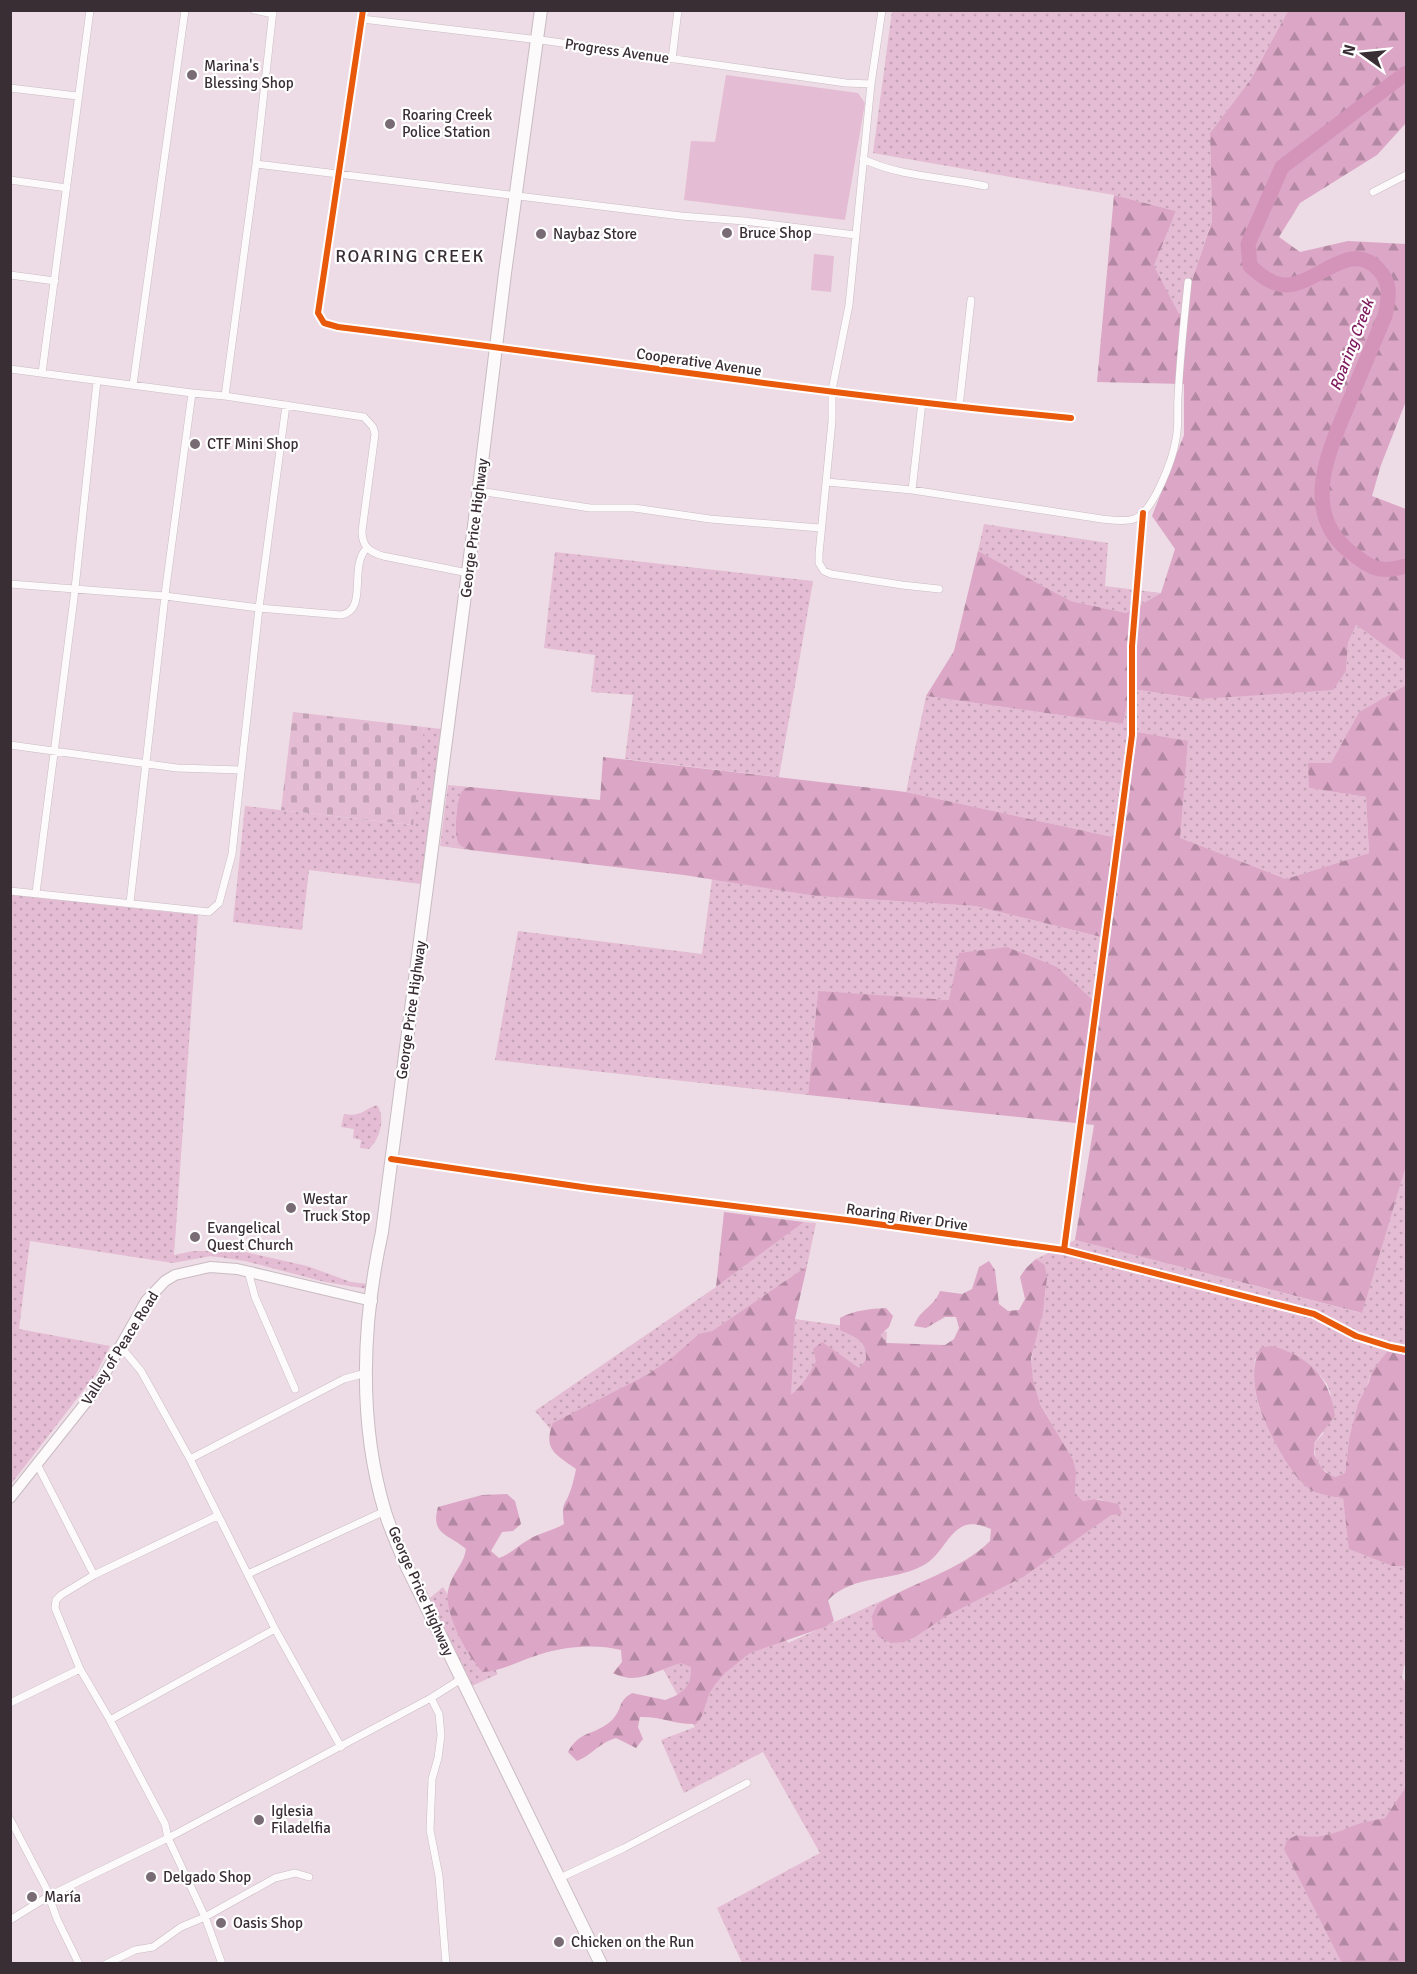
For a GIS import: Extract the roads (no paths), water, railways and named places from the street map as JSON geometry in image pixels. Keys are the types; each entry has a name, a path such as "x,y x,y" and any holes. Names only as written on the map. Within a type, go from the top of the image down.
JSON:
{"highway":[{"name":"George Price Highway","path":"541,10 372,1301 366,1373 369,1429 385,1511 407,1568 601,1964"}],"street":[{"path":"42,373 90,10"},
{"path":"133,386 185,10"},
{"path":"225,396 256,164 273,12 254,10"},
{"path":"672,59 678,10"},
{"path":"882,10 871,84 849,305 832,390 832,421 827,482 820,528 819,562 824,571 831,574 939,589"},
{"path":"339,175 363,15"},
{"name":"Progress Avenue","path":"363,15 846,83 871,84"},
{"path":"10,88 77,96"},
{"path":"863,159 882,168 985,186"},
{"path":"256,164 855,236"},
{"name":"Cooperative Avenue","path":"339,175 318,312 324,323 338,327 652,367 756,383 1071,418"},
{"path":"1373,192 1407,175"},
{"path":"10,180 67,188"},
{"path":"10,275 55,281"},
{"path":"827,482 912,490 1102,519 1136,518 1143,513 1154,498 1177,438 1178,397 1188,282"},
{"path":"958,407 971,300"},
{"path":"10,369 225,396 355,415 369,421 373,427 374,443 362,531 362,539 367,548 383,556 468,573"},
{"path":"36,893 55,750 97,381"},
{"path":"130,903 165,596 192,393"},
{"path":"912,490 922,402"},
{"path":"10,891 208,912 219,903 232,854 258,608 286,405"},
{"path":"479,491 590,508 634,508 710,519 820,528"},
{"path":"1064,1250 1132,735 1132,646 1143,513"},
{"path":"10,584 165,596 333,615 346,614 354,606 356,600 359,557 367,548"},
{"path":"10,745 177,768 241,770"},
{"name":"Roaring River Drive","path":"391,1159 589,1188 1064,1250 1314,1314 1356,1335 1407,1350"},
{"name":"Valley of Peace Road","path":"10,1498 95,1391 146,1301 165,1281 175,1275 197,1269 223,1268 248,1271 372,1301"},
{"path":"248,1271 255,1297 295,1389"},
{"path":"120,1347 141,1371 190,1460 276,1629 341,1747"},
{"path":"190,1460 344,1378 366,1373"},
{"path":"37,1464 94,1575"},
{"path":"248,1574 385,1511"},
{"path":"217,1516 94,1575 56,1600 57,1615 80,1669 165,1824 168,1838 205,1917 222,1964"},
{"path":"110,1720 276,1629"},
{"path":"10,1703 80,1669"},
{"path":"10,1920 49,1896 168,1838 341,1747 431,1698 460,1679"},
{"path":"431,1698 439,1714 441,1735 432,1779 430,1830 439,1876 446,1964"},
{"path":"560,1878 624,1848 747,1783"},
{"path":"10,1819 49,1896 57,1919 79,1964"},
{"path":"106,1964 135,1950 153,1947 181,1927 205,1917 287,1873 309,1877"}],"waterway":[{"name":"Roaring Creek","path":"1406,73 1282,167 1248,244 1250,266 1262,276 1276,283 1286,285 1298,283 1334,265 1356,259 1367,261 1378,269 1386,280 1388,297 1385,316 1334,438 1323,478 1322,498 1325,517 1334,535 1349,551 1375,568 1389,569 1406,566"}],"place":[{"name":"Marina's Blessing Shop","path":"192,75"},
{"name":"Roaring Creek Police Station","path":"390,124"},
{"name":"Bruce Shop","path":"727,233"},
{"name":"Naybaz Store","path":"541,234"},
{"name":"CTF Mini Shop","path":"195,444"},
{"name":"Westar Truck Stop","path":"291,1208"},
{"name":"Evangelical Quest Church","path":"195,1237"},
{"name":"Iglesia Filadelfia","path":"259,1820"},
{"name":"Delgado Shop","path":"151,1877"},
{"name":"María","path":"32,1897"},
{"name":"Oasis Shop","path":"221,1923"},
{"name":"Chicken on the Run","path":"559,1942"}],"district":[{"name":"ROARING CREEK","path":"410,256"}]}
